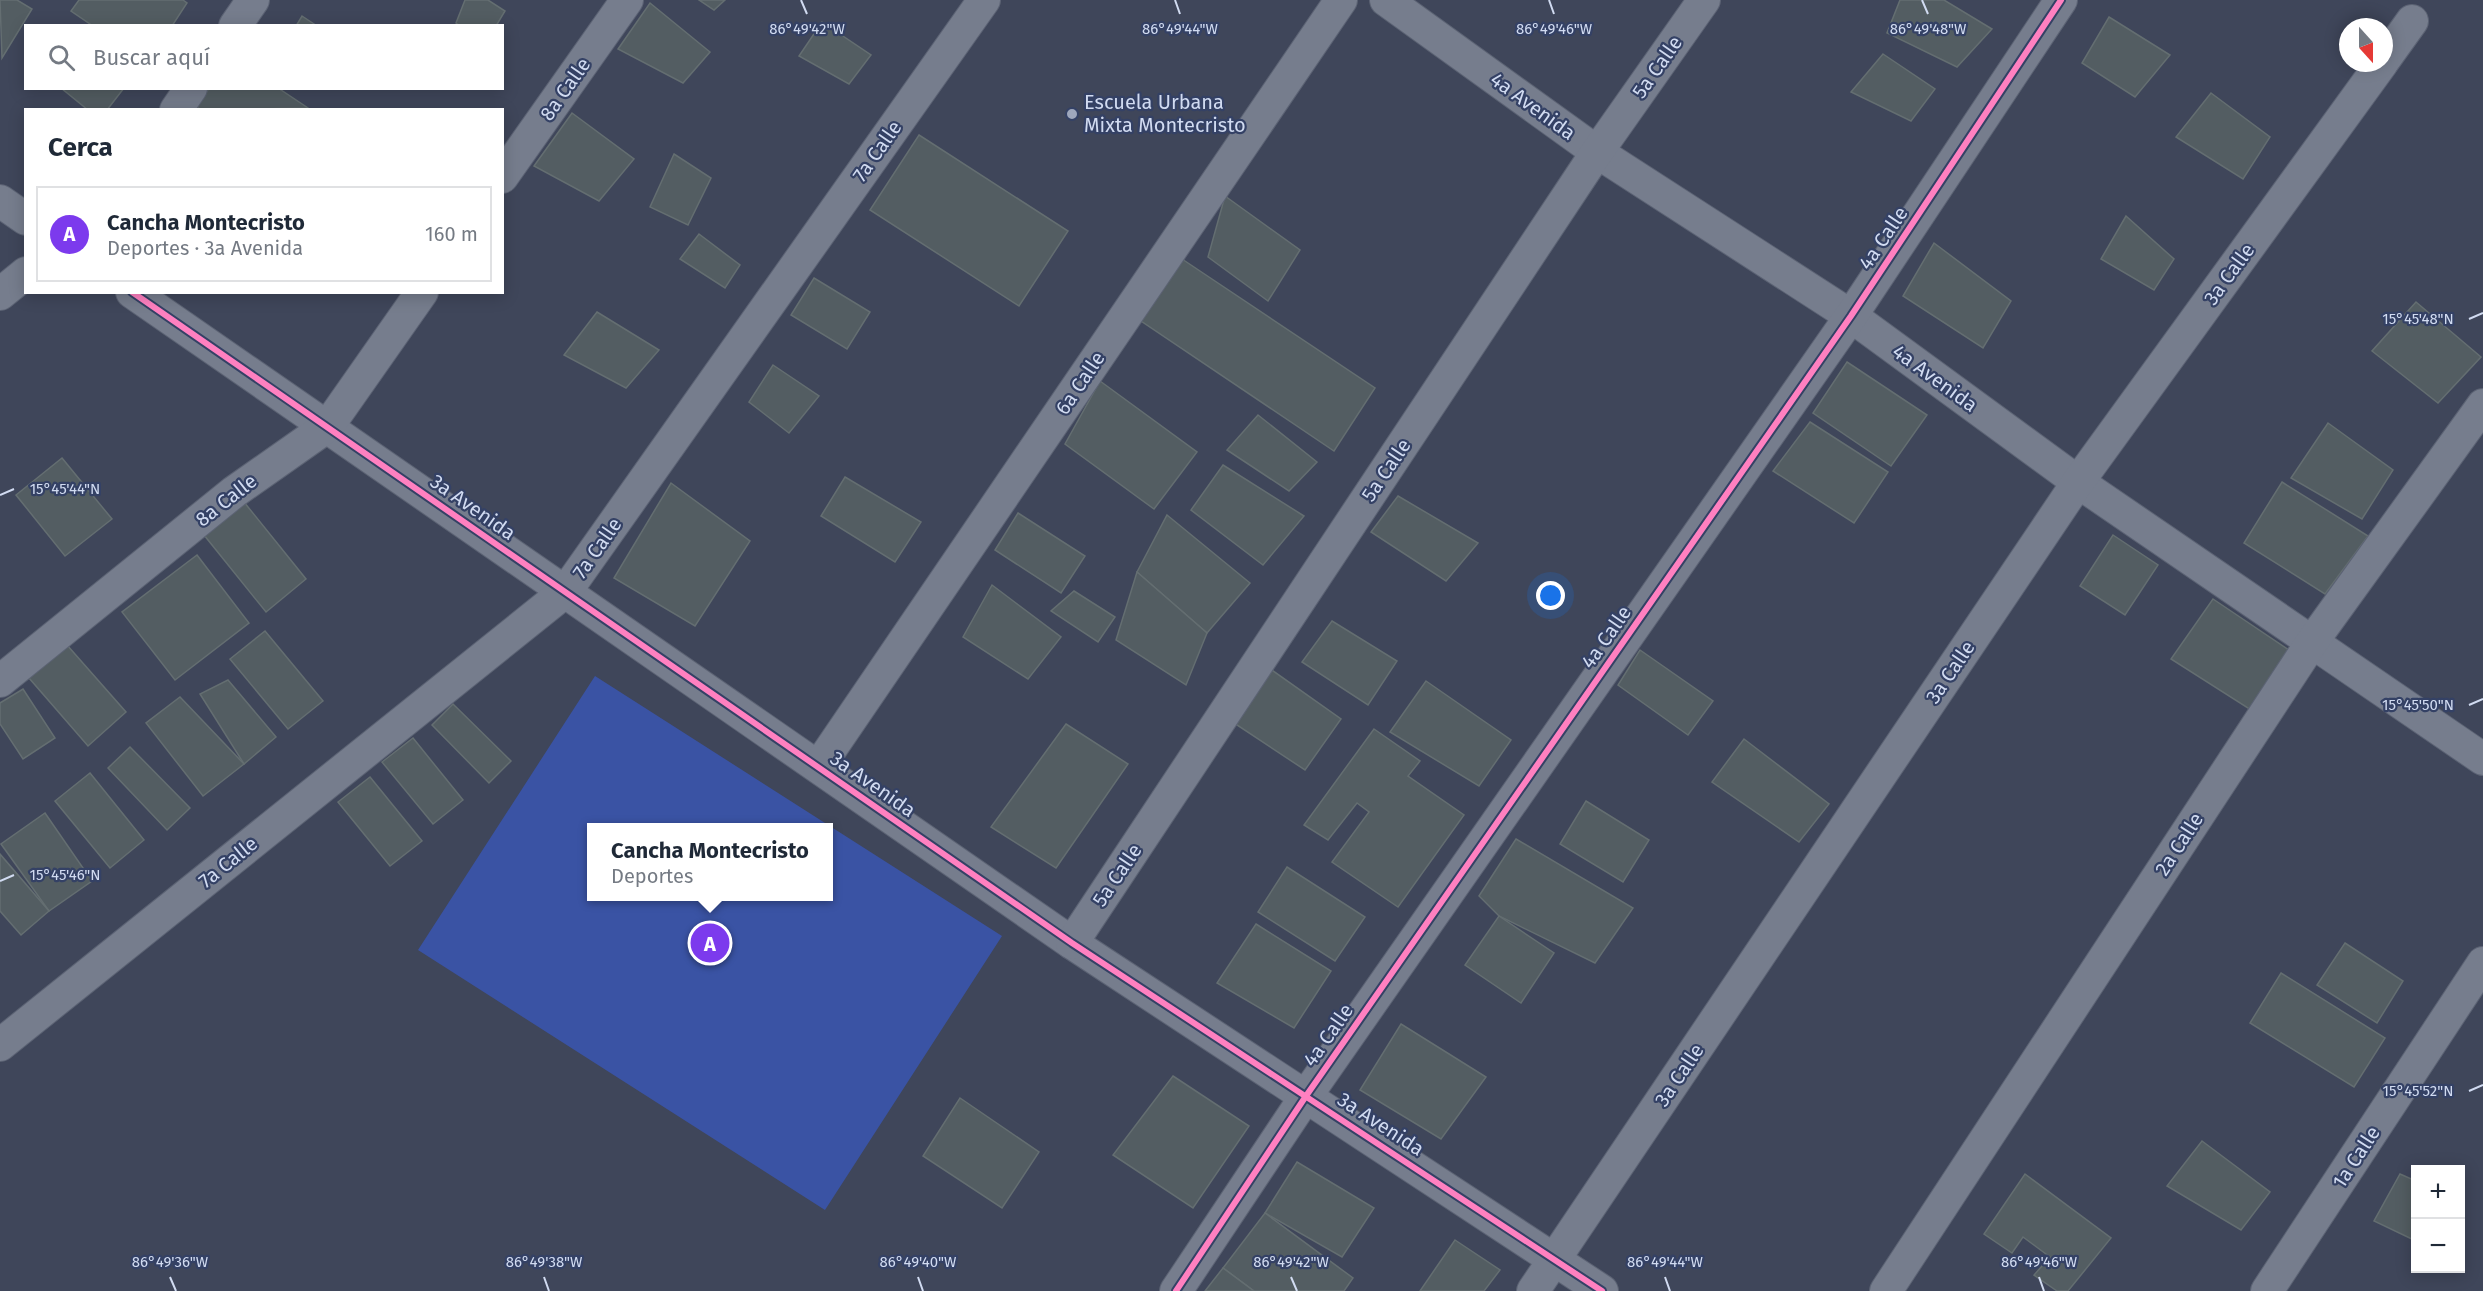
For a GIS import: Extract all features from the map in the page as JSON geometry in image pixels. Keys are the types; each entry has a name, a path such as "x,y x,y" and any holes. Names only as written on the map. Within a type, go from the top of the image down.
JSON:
{"street":[{"path":"236,24 253,0"},
{"name":"8a Calle","path":"504,174 627,0"},
{"name":"7a Calle","path":"0,1045 566,591 984,0"},
{"name":"6a Calle","path":"819,766 1341,0"},
{"name":"4a Avenida","path":"1386,0 1597,152 1851,316 2078,482 2483,759"},
{"name":"5a Calle","path":"1072,943 1597,152 1704,0"},
{"name":"4a Calle","path":"1176,1291 1306,1096 1851,316 2061,0"},
{"name":"3a Calle","path":"2393,48 2412,21"},
{"name":"3a Calle","path":"1533,1291 2078,482 2376,72"},
{"path":"177,108 190,90"},
{"path":"0,201 24,218"},
{"path":"0,294 24,275"},
{"name":"3a Avenida","path":"135,294 1072,943 1602,1291"},
{"name":"8a Calle","path":"0,681 234,492 328,426 421,294"},
{"name":"2a Calle","path":"1886,1291 2312,642 2483,405"},
{"name":"1a Calle","path":"2267,1291 2483,963"}],"shaded area":[{"path":"595,676 825,823 587,823 587,901 833,901 833,828 1002,936 825,1210 418,950"}],"building":[{"path":"0,0 17,0 32,9 2,58"},
{"path":"79,0 183,0 187,3 173,24 90,24 71,11"},
{"path":"465,0 488,0 505,11 497,24 456,23"},
{"path":"699,0 725,0 714,10"},
{"path":"1900,0 1944,0 1992,29 1957,67 1887,33"},
{"path":"650,3 710,52 683,83 618,49"},
{"path":"302,16 314,24 297,24"},
{"path":"2109,17 2170,55 2135,97 2082,63"},
{"path":"822,22 871,55 849,84 799,56"},
{"path":"1883,54 1935,89 1911,121 1851,92"},
{"path":"63,90 122,90 109,108 86,108"},
{"path":"208,90 281,90 308,108 198,108"},
{"path":"2211,93 2270,137 2243,179 2176,137"},
{"path":"572,113 634,159 599,201 534,166"},
{"path":"919,135 1068,231 1019,306 870,210"},
{"path":"674,154 711,178 688,225 650,207"},
{"path":"1225,196 1300,250 1268,301 1208,257"},
{"path":"2126,216 2174,259 2154,290 2101,259"},
{"path":"699,234 740,265 725,288 680,259"},
{"path":"1934,243 2011,301 1983,348 1903,296"},
{"path":"1182,259 1375,388 1334,451 1141,321"},
{"path":"814,278 870,312 847,349 791,315"},
{"path":"2416,302 2481,357 2438,403 2372,351"},
{"path":"597,312 659,350 626,388 564,355"},
{"path":"1847,362 1927,415 1891,466 1813,413"},
{"path":"773,365 819,396 789,433 749,402"},
{"path":"1100,381 1197,452 1154,509 1065,444"},
{"path":"1258,415 1317,462 1289,491 1227,450"},
{"path":"1810,422 1888,472 1854,523 1773,471"},
{"path":"2328,423 2393,470 2362,519 2291,478"},
{"path":"62,458 112,519 65,556 16,495"},
{"path":"1223,465 1304,516 1263,565 1191,510"},
{"path":"845,477 921,522 895,562 821,516"},
{"path":"2282,482 2368,536 2325,594 2244,543"},
{"path":"671,483 750,541 695,626 614,578"},
{"path":"1398,496 1478,543 1446,581 1371,532"},
{"path":"244,502 306,579 266,612 204,535"},
{"path":"1018,513 1085,556 1061,593 995,550"},
{"path":"1167,515 1250,583 1207,633 1137,572"},
{"path":"2113,535 2158,565 2125,615 2080,586"},
{"path":"197,555 249,623 175,680 122,612"},
{"path":"1137,572 1207,633 1186,685 1116,640"},
{"path":"992,585 1061,637 1028,679 963,637"},
{"path":"1074,591 1115,617 1098,642 1051,611"},
{"path":"2213,599 2289,650 2251,710 2171,659"},
{"path":"1332,621 1397,661 1368,705 1302,662"},
{"path":"265,631 323,701 288,729 230,659"},
{"path":"67,645 126,712 88,746 29,678"},
{"path":"1640,650 1713,701 1688,735 1618,685"},
{"path":"1269,668 1341,719 1305,770 1231,721"},
{"path":"228,680 276,737 244,764 200,694"},
{"path":"1426,681 1511,740 1479,786 1390,732"},
{"path":"23,689 55,738 23,759 0,724 0,703"},
{"path":"180,697 244,764 203,796 146,723"},
{"path":"453,704 511,761 489,783 432,725"},
{"path":"1066,724 1128,764 1056,868 991,827"},
{"path":"1374,729 1420,761 1408,776 1464,815 1398,907 1332,862 1369,812 1357,803 1328,840 1304,825"},
{"path":"413,738 463,800 433,824 382,762"},
{"path":"1744,739 1829,804 1799,842 1712,782"},
{"path":"130,747 190,808 167,830 108,768"},
{"path":"90,773 144,840 110,868 55,801"},
{"path":"370,777 422,841 390,866 338,802"},
{"path":"1586,801 1649,840 1623,882 1560,844"},
{"path":"45,813 92,881 49,911 1,844"},
{"path":"1516,839 1633,908 1595,963 1499,916 1479,896"},
{"path":"0,854 49,911 21,935 0,911"},
{"path":"1287,867 1365,917 1335,961 1258,912"},
{"path":"1499,916 1554,953 1521,1003 1465,965"},
{"path":"1256,924 1331,971 1294,1028 1217,983"},
{"path":"2345,943 2403,981 2377,1023 2317,985"},
{"path":"2281,973 2385,1038 2354,1087 2250,1023"},
{"path":"1401,1024 1486,1077 1441,1139 1360,1090"},
{"path":"1173,1076 1249,1126 1193,1208 1113,1155"},
{"path":"960,1098 1039,1152 1002,1208 923,1156"},
{"path":"2202,1141 2270,1192 2241,1230 2167,1186"},
{"path":"1297,1162 1374,1208 1342,1257 1265,1213"},
{"path":"2025,1174 2111,1238 2068,1291 2057,1291 2034,1275 2050,1257 2023,1237 2012,1253 1984,1234"},
{"path":"2400,1174 2411,1179 2411,1239 2374,1221"},
{"path":"1265,1213 1353,1278 1344,1291 1254,1291 1223,1268"},
{"path":"1455,1240 1500,1270 1484,1291 1420,1291"},
{"path":"1223,1268 1254,1291 1205,1291"}],"cycle path":[{"path":"1176,1291 1306,1096 1851,316 2061,0"},
{"path":"135,294 1072,943 1602,1291"}],"place":[{"name":"Escuela Urbana Mixta Montecristo","path":"1072,114"},
{"name":"Cancha Montecristo","path":"710,943"}]}
